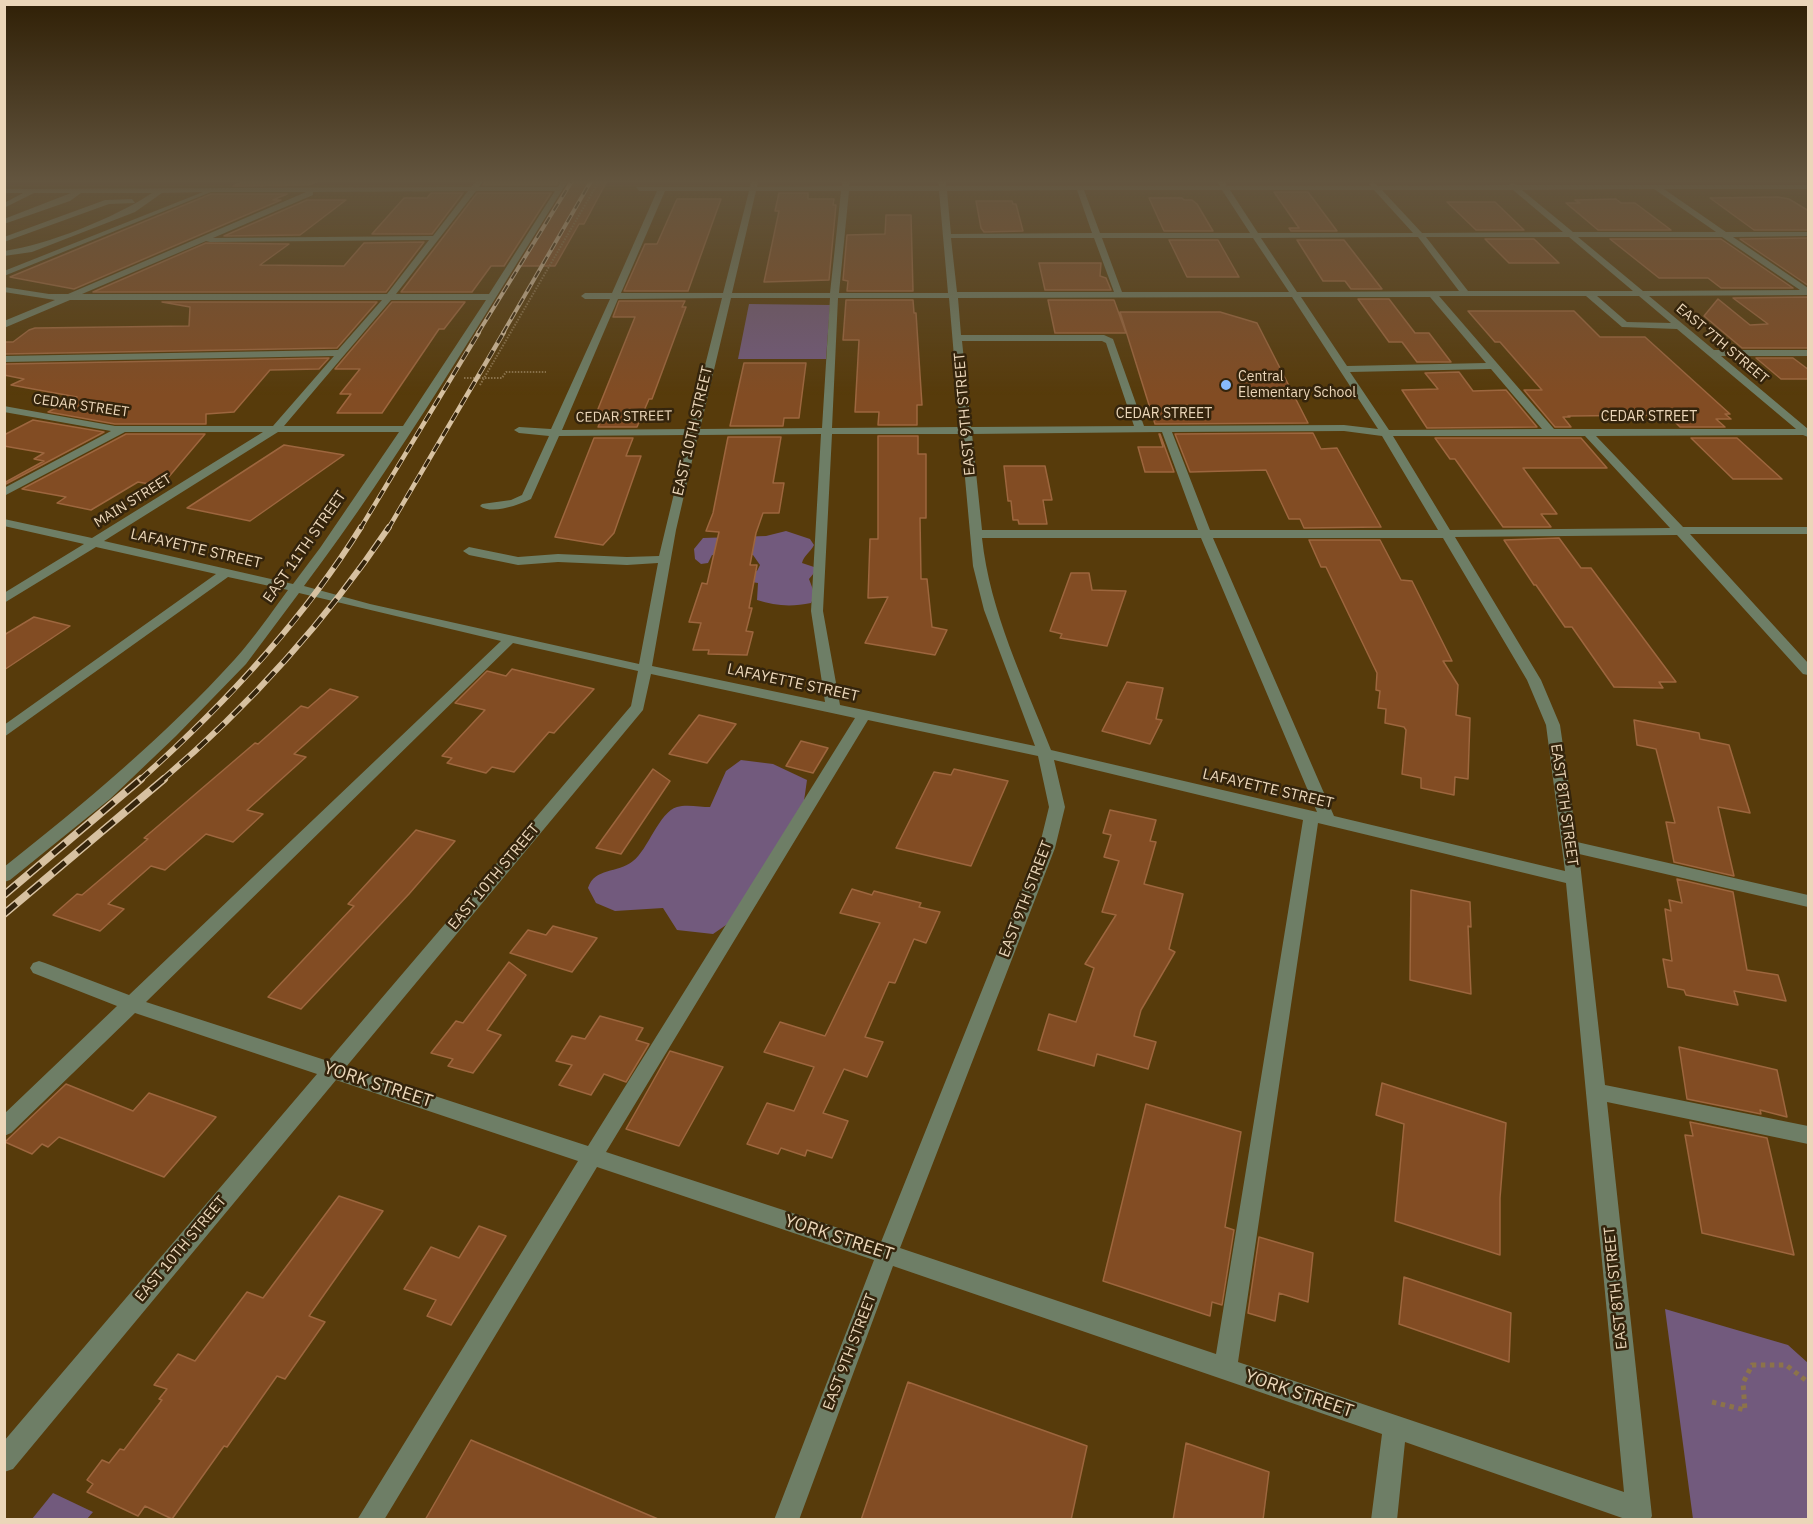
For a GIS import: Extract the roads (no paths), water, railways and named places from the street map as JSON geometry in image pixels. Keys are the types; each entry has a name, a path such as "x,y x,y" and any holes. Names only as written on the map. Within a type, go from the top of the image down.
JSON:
{"street":[{"path":"4,274 59,252"},
{"path":"4,325 174,252"},
{"name":"MAIN STREET","path":"4,599 277,428 389,297 424,252"},
{"name":"EAST 11TH STREET","path":"4,876 105,795 171,733 241,661 325,550 521,252"},
{"path":"486,506 513,503 527,497 634,252"},
{"name":"EAST 10TH STREET","path":"4,1460 638,707 665,560 693,431 737,252"},
{"path":"833,708 817,611 838,252"},
{"name":"EAST 9TH STREET","path":"786,1520 887,1254 1047,848 1057,807 1045,753 990,610 979,566 950,252"},
{"path":"1104,252 1119,295"},
{"name":"EAST 8TH STREET","path":"1266,252 1386,433 1534,680 1553,725 1574,879 1639,1514"},
{"path":"1433,252 1466,294"},
{"name":"EAST 7TH STREET","path":"1591,252 1807,433"},
{"path":"1751,252 1809,292"},
{"path":"4,290 49,297 493,297"},
{"path":"585,296 1809,292"},
{"path":"1588,293 1625,326 1680,326"},
{"path":"1432,294 1551,433"},
{"path":"958,338 1104,338 1110,341 1140,429"},
{"path":"1711,352 1809,353"},
{"path":"4,359 341,353"},
{"path":"1343,369 1494,366"},
{"path":"4,417 10,410"},
{"name":"CEDAR STREET","path":"10,410 123,429 406,429"},
{"name":"CEDAR STREET","path":"519,430 556,433 1344,428 1386,433 1807,433"},
{"path":"4,493 123,429"},
{"path":"1166,429 1205,533 1320,818 1226,1369"},
{"path":"1588,433 1809,671"},
{"name":"LAFAYETTE STREET","path":"4,522 645,669 1045,753 1574,879"},
{"path":"976,534 1446,534 1809,530"},
{"path":"469,550 518,561 558,558 665,560"},
{"path":"4,732 225,573"},
{"path":"4,1127 134,1005 510,639"},
{"path":"369,1520 864,715"},
{"path":"1569,846 1809,901"},
{"name":"YORK STREET","path":"39,968 134,1005 887,1254 1395,1426 1639,1514"},
{"path":"1596,1092 1809,1135"},
{"path":"1384,1520 1395,1426"}],"railway":[{"path":"478,333 528,252"},
{"path":"503,333 550,252"},
{"path":"360,529 479,332"},
{"path":"388,529 504,332"},
{"path":"140,780 202,722 260,661 313,596 361,527"},
{"path":"162,780 225,723 284,661 339,596 389,527"},
{"path":"4,895 141,779"},
{"path":"4,914 164,779"}],"place":[{"name":"Central Elementary School","path":"1226,385"}]}
